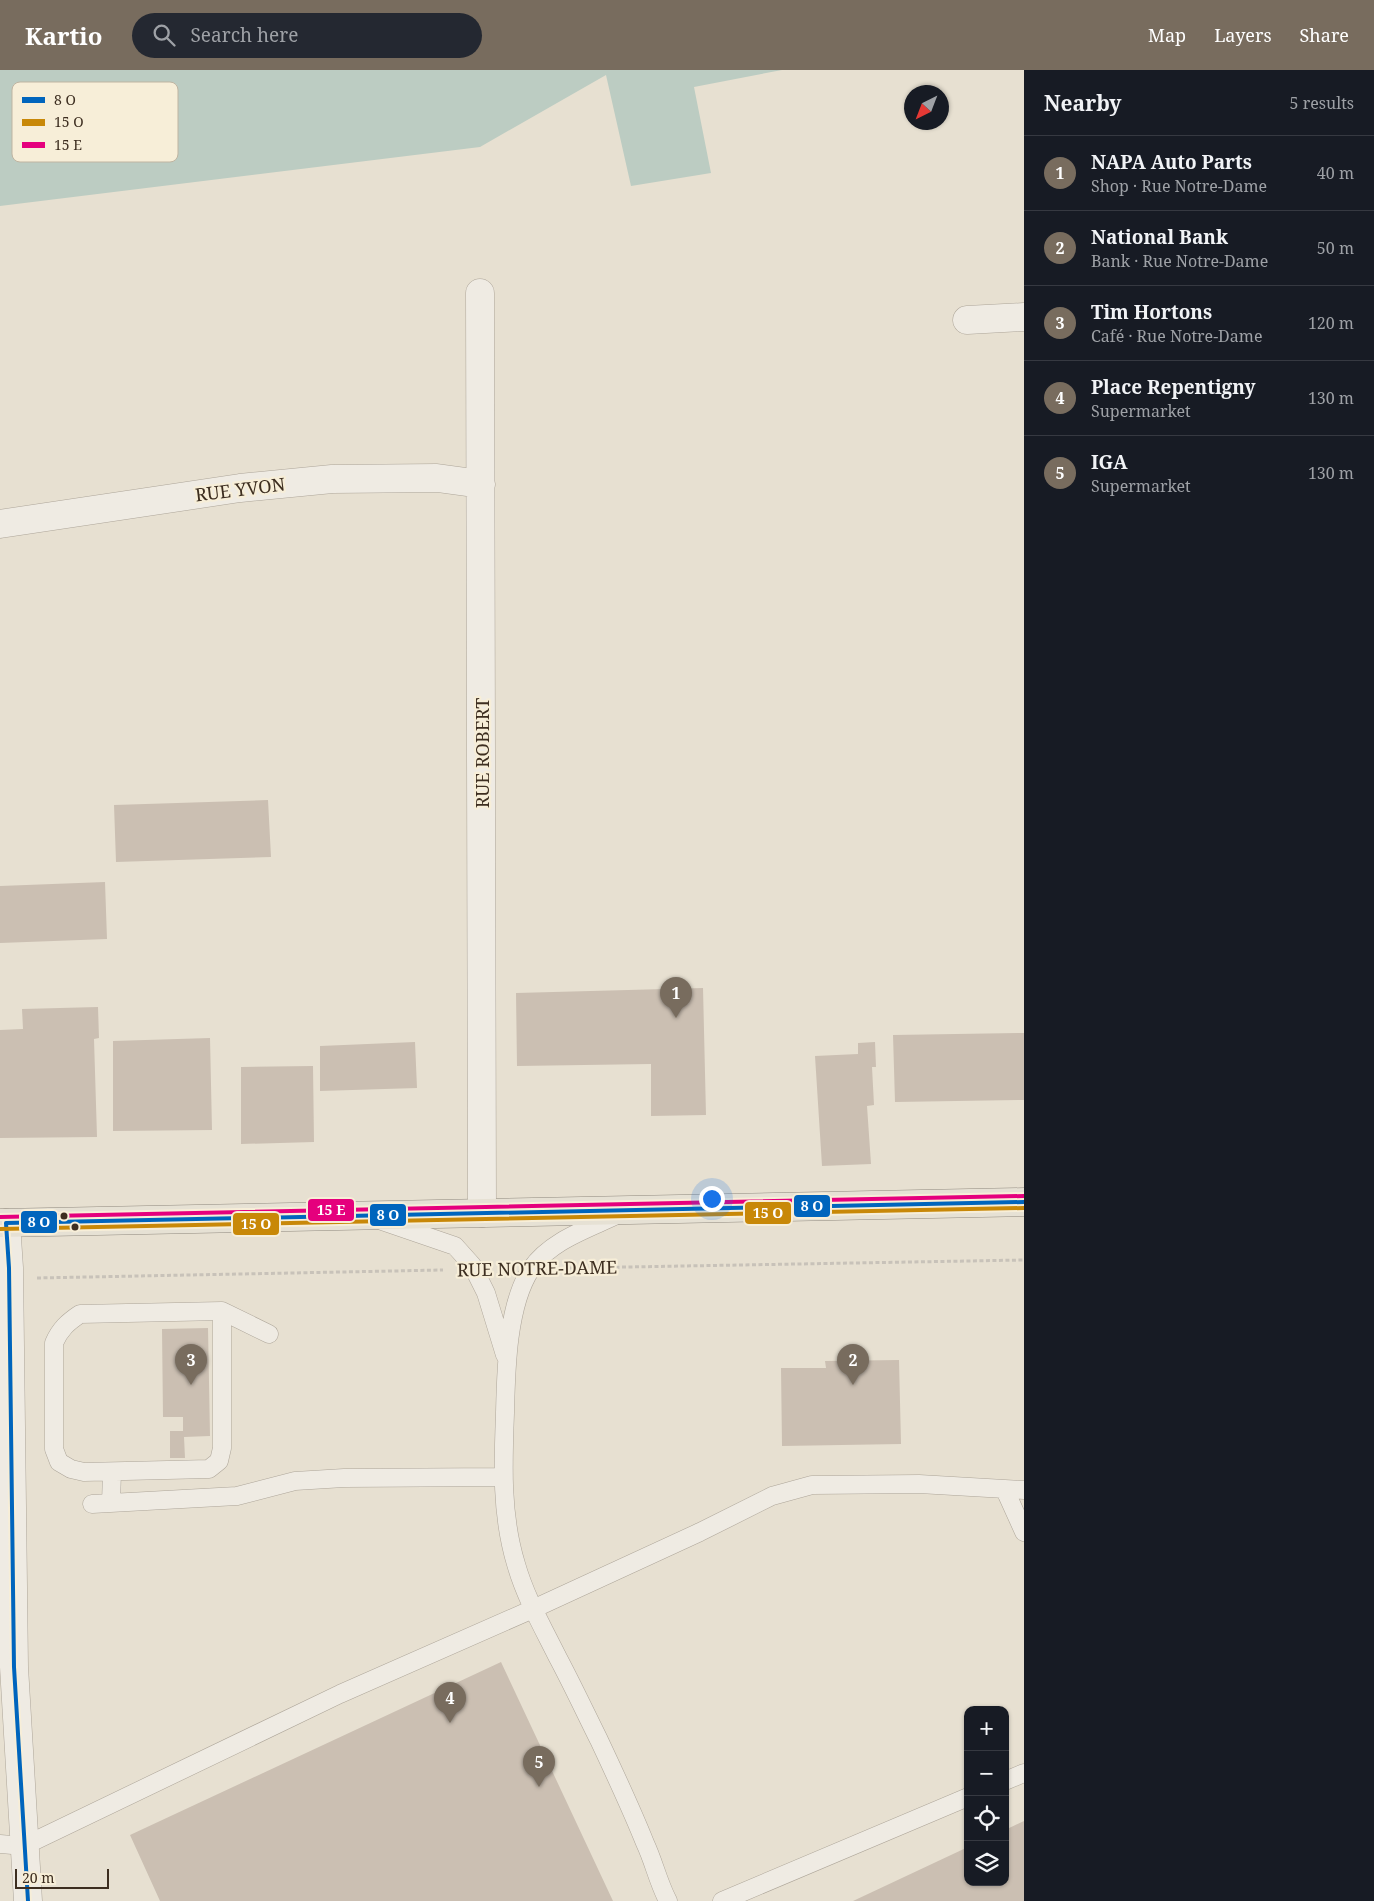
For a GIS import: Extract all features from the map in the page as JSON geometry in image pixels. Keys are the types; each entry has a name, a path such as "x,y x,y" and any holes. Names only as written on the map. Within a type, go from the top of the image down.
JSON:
{"main road":[{"path":"3,1223 1024,1202"}],"street":[{"name":"RUE ROBERT","path":"480,293 482,1213"},
{"path":"967,320 1024,317"},
{"name":"RUE YVON","path":"0,524 240,488 332,478 437,478 481,484"},
{"path":"3,1223 9,1268 7,1669 12,1845 28,1901"}],"lane":[{"path":"628,1210 563,1240 547,1251 533,1267 520,1290 506,1358 503,1477 508,1530 516,1566 533,1609 574,1687 609,1762 646,1844 668,1901"},
{"path":"364,1215 454,1246 474,1269 486,1293 506,1358"},
{"path":"222,1312 222,1448 219,1461 209,1469 112,1472 84,1472 71,1469 59,1462 54,1449 54,1343 59,1332 67,1323 80,1314 222,1312 269,1334"},
{"path":"111,1502 112,1472"},
{"path":"92,1504 238,1496 295,1481 344,1478 503,1477"},
{"path":"12,1845 340,1694 533,1609 772,1496 812,1485 919,1484 1024,1490"},
{"path":"1005,1490 1024,1532"},
{"path":"1009,1780 1024,1774"},
{"path":"722,1901 964,1799"}],"path":[{"name":"RUE NOTRE-DAME","path":"533,1267 1024,1260"},
{"name":"RUE NOTRE-DAME","path":"50,1278 474,1269"}],"shaded area":[{"path":"0,70 782,70 694,87 711,173 631,186 606,75 480,147 0,206"}],"building":[{"path":"268,800 271,857 116,862 114,805"},
{"path":"105,882 107,939 0,943 0,886"},
{"path":"703,988 706,1115 651,1116 651,1064 517,1066 516,993"},
{"path":"98,1007 99,1038 94,1039 97,1137 0,1138 0,1030 23,1029 22,1009"},
{"path":"1024,1033 1024,1100 895,1102 893,1035"},
{"path":"210,1038 212,1130 113,1131 113,1041"},
{"path":"415,1042 417,1088 320,1091 320,1046"},
{"path":"875,1042 876,1067 872,1067 874,1105 867,1106 871,1164 822,1166 815,1056 858,1054 858,1043"},
{"path":"313,1066 314,1142 241,1144 241,1067"},
{"path":"208,1328 210,1436 184,1437 185,1458 170,1458 170,1431 183,1431 183,1417 163,1417 162,1329"},
{"path":"899,1360 901,1444 782,1446 781,1368 826,1368 825,1361"},
{"path":"501,1662 613,1901 160,1901 130,1835"},
{"path":"1024,1821 1024,1901 853,1901 964,1849 964,1886 1009,1886 1009,1828"}],"transit line":[{"path":"0,1217 1024,1196"},
{"path":"28,1901 14,1667 9,1268 6,1223 1024,1202"},
{"path":"0,1229 1024,1208"}],"place":[{"name":"NAPA Auto Parts","path":"676,1018"},
{"name":"Tim Hortons","path":"191,1385"},
{"name":"National Bank","path":"853,1385"},
{"name":"Place Repentigny","path":"450,1723"},
{"name":"IGA","path":"539,1787"}]}
